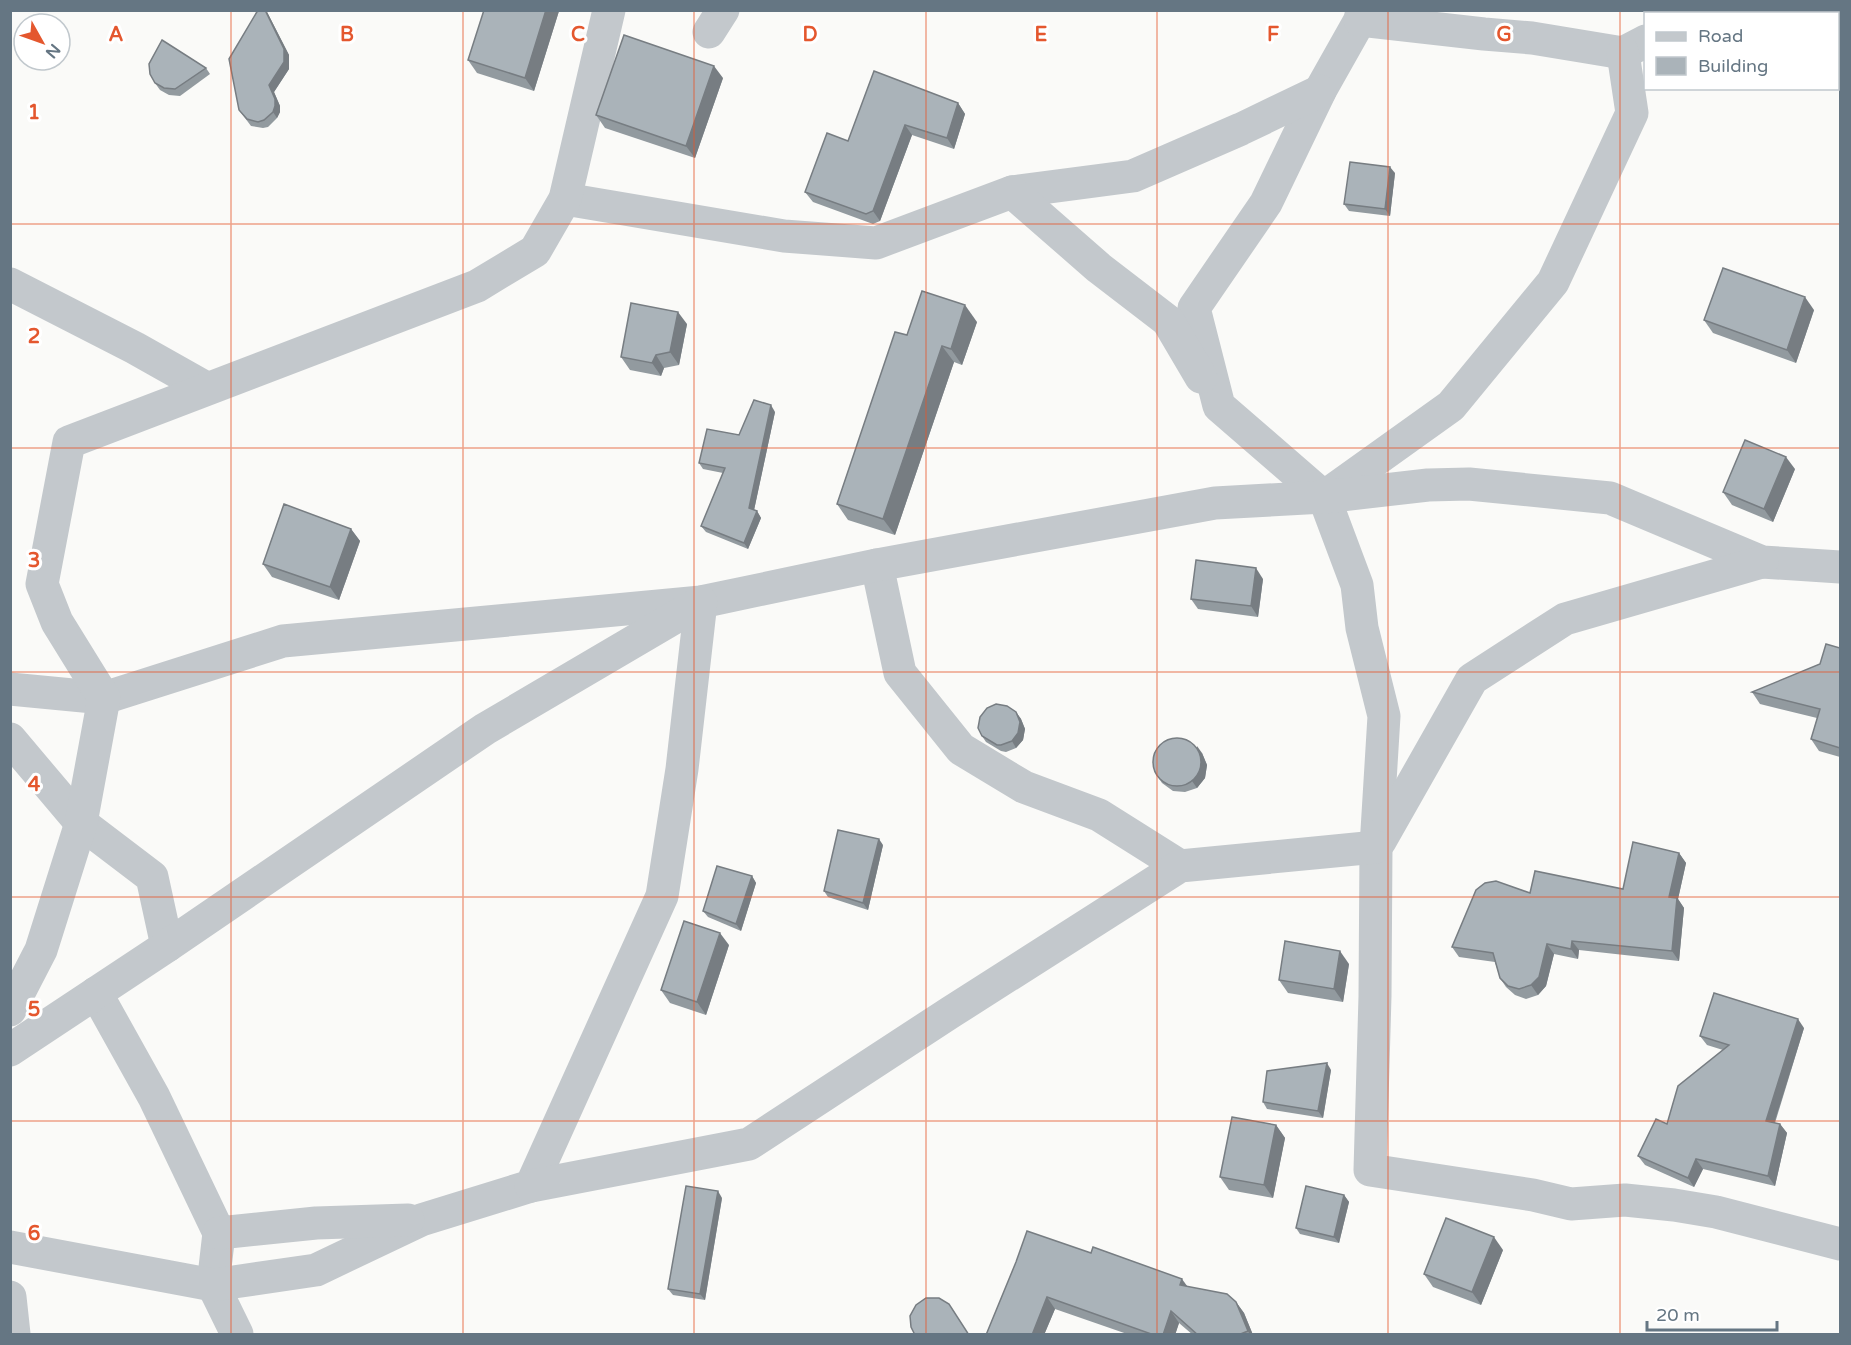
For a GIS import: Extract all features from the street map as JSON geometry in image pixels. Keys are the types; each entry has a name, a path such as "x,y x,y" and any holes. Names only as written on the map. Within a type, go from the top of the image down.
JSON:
{"street":[{"path":"10,1010 41,950 81,823 104,698 57,622 42,584 69,441 477,286 535,251 565,199 609,10"},
{"path":"1219,406 1194,308 1266,203 1320,91 1361,16 1484,34 1634,47 1632,113 1553,282 1451,406 1324,497"},
{"path":"565,199 784,236 876,243 1012,192 1133,176 1241,129 1320,91"},
{"path":"1012,192 1099,268 1168,321 1219,406 1324,497 1357,585 1362,628 1384,716 1376,847 1370,1170 1533,1195 1571,1204 1625,1200 1674,1205 1716,1212 1840,1244"},
{"path":"10,284 135,348 206,388"},
{"path":"10,689 104,698 283,641 700,602 877,565 1215,503 1324,497 1428,485 1469,484 1610,498 1762,561 1840,567"},
{"path":"1376,847 1472,679 1565,619 1762,561"},
{"path":"877,565 900,673 961,749 1024,786 1099,815 1180,866"},
{"path":"10,1050 485,729 700,602"},
{"path":"531,1186 662,896 682,770 700,602"},
{"path":"10,739 81,823 152,877 167,946"},
{"path":"10,1247 213,1285 316,1270 421,1220 531,1186 749,1144 1180,866 1376,847"},
{"path":"96,993 154,1096 219,1233 213,1285 237,1335"},
{"path":"219,1233 316,1223 421,1220"},
{"path":"10,1297 13,1334"}],"building":[{"path":"258,10 265,10 284,49 284,62 269,85 275,99 273,112 258,122 247,119 239,110 229,59"},
{"path":"484,10 546,10 525,78 468,60"},
{"path":"1723,10 1769,10 1768,12 1722,12"},
{"path":"624,35 714,66 686,146 596,115"},
{"path":"162,40 206,68 175,89 164,88 155,83 150,74 149,64"},
{"path":"874,71 958,103 947,138 905,125 873,211 866,214 805,192 827,133 848,141"},
{"path":"1350,162 1390,167 1385,209 1344,204"},
{"path":"1723,268 1805,297 1787,350 1704,320"},
{"path":"922,291 965,305 951,349 942,346 883,519 837,504 895,332 907,335"},
{"path":"631,303 678,312 670,352 656,355 652,363 621,357"},
{"path":"754,400 771,405 749,508 757,511 744,543 701,526 725,468 699,463 707,429 739,435"},
{"path":"1745,440 1786,457 1764,509 1723,492"},
{"path":"284,504 351,529 330,587 263,564"},
{"path":"1196,560 1256,568 1251,606 1191,599"},
{"path":"1826,644 1840,648 1840,748 1811,739 1820,709 1752,692 1820,664"},
{"path":"996,704 1007,706 1016,712 1020,722 1018,733 1012,741 1001,745 982,736 978,728 980,717 987,708"},
{"path":"1172,738 1182,738 1194,745 1201,757 1201,767 1194,779 1182,786 1172,786 1157,775 1153,767 1153,757 1164,742"},
{"path":"838,830 879,839 863,903 824,891"},
{"path":"1633,842 1679,853 1669,897 1677,898 1672,951 1572,941 1571,949 1547,944 1539,977 1531,985 1519,989 1508,986 1500,978 1493,953 1452,947 1476,890 1485,883 1496,881 1530,893 1535,871 1623,889"},
{"path":"717,866 752,876 736,924 703,911"},
{"path":"684,921 720,933 697,1002 661,990"},
{"path":"1285,941 1340,951 1334,989 1279,980"},
{"path":"1714,993 1798,1019 1766,1121 1780,1124 1768,1176 1696,1159 1688,1178 1638,1156 1656,1119 1667,1124 1678,1086 1729,1045 1700,1036"},
{"path":"1327,1063 1318,1111 1263,1102 1267,1071"},
{"path":"1232,1117 1276,1125 1264,1185 1220,1177"},
{"path":"686,1186 718,1191 700,1294 668,1289"},
{"path":"1306,1186 1344,1195 1334,1237 1296,1228"},
{"path":"1446,1218 1494,1237 1472,1292 1424,1274"},
{"path":"1027,1231 1091,1253 1093,1247 1182,1279 1180,1285 1227,1294 1236,1302 1248,1331 1238,1335 1198,1335 1171,1311 1163,1335 1154,1335 1047,1297 1032,1335 986,1335"},
{"path":"926,1298 939,1298 949,1304 969,1335 915,1335 911,1327 910,1316 916,1305"}]}
